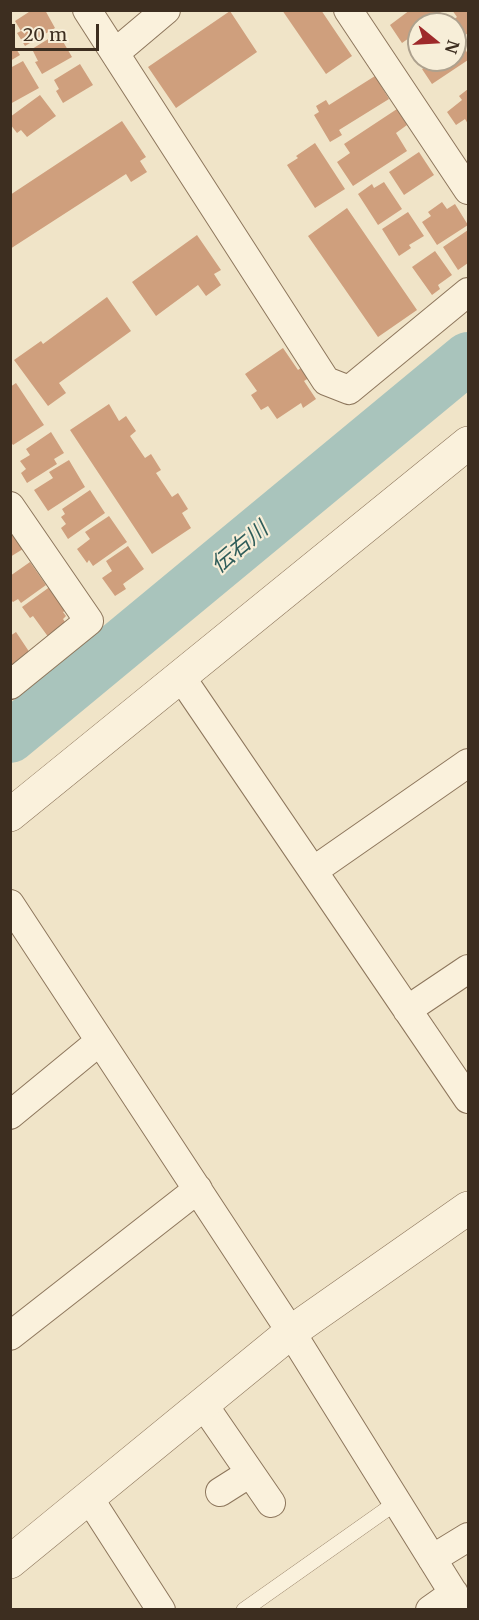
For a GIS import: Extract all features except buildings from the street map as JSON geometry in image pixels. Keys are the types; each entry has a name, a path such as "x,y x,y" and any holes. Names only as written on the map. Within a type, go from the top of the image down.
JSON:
{"street":[{"path":"87,10 327,381 349,390 468,292"},
{"path":"115,53 166,10"},
{"path":"348,10 468,190"},
{"path":"10,815 468,443"},
{"path":"10,506 89,621 10,685"},
{"path":"181,677 468,1099"},
{"path":"313,871 468,763"},
{"path":"10,904 291,1332 459,1601 430,1610"},
{"path":"407,1010 468,969"},
{"path":"10,1115 100,1041"},
{"path":"10,1336 198,1189"},
{"path":"10,1562 291,1332 468,1208"},
{"path":"203,1404 271,1503"},
{"path":"220,1492 250,1473"},
{"path":"89,1498 161,1610"},
{"path":"432,1559 468,1537"}],"lane":[{"path":"244,1610 398,1502"}],"waterway":[{"name":"伝右川","path":"10,737 468,358"}]}
